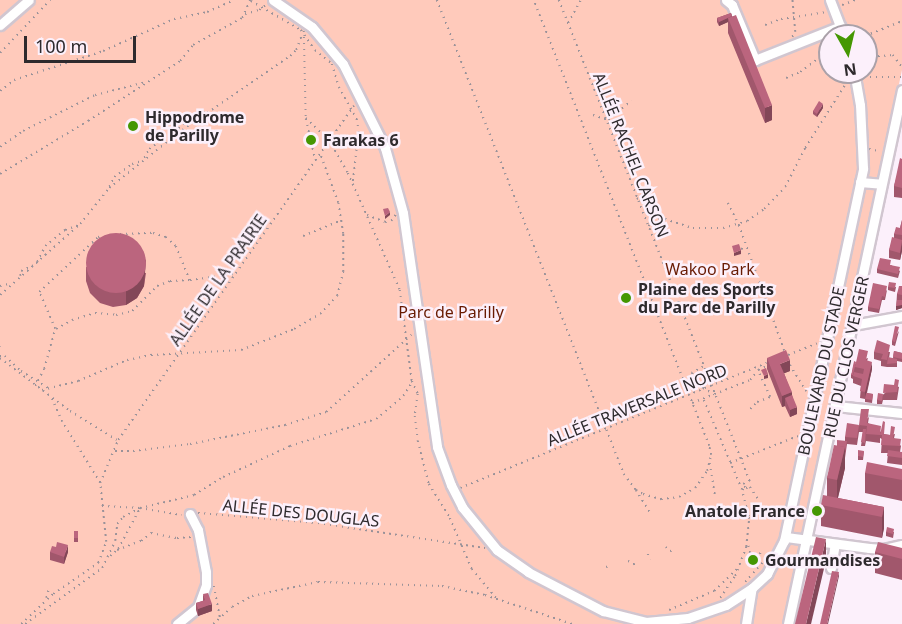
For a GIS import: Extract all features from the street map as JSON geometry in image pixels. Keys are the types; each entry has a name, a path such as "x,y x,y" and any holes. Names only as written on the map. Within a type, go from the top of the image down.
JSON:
{"street":[{"path":"0,25 29,0"},
{"name":"BOULEVARD DU STADE","path":"272,0 307,23 343,64 362,95 386,148 437,447 454,491 477,526 497,550 513,563 555,587 624,618 646,622 688,618 719,609 752,588 775,563 786,537 859,185 863,148 856,84"},
{"path":"726,0 732,5 755,60 818,35"},
{"path":"832,4 840,24"},
{"name":"RUE DU CLOS VERGER","path":"788,624 902,90"},
{"path":"886,164 900,167"},
{"path":"859,185 880,188"},
{"path":"853,325 902,316"},
{"path":"836,406 902,413"},
{"path":"177,624 198,607 207,572 198,530 190,514"},
{"path":"786,537 805,545 835,544 884,549 902,545"},
{"path":"831,568 835,544"},
{"path":"746,624 752,588"}],"path":[{"path":"0,53 50,0"},
{"path":"0,91 14,80 103,51 174,19 207,12 234,0"},
{"path":"244,15 250,0 303,33 315,50 332,64 339,87 357,119 359,132 353,184"},
{"path":"0,174 180,61 193,45 218,33 244,15 264,8 272,0"},
{"path":"437,0 624,474 651,514"},
{"path":"533,0 709,446 716,496"},
{"name":"ALLÉE RACHEL CARSON","path":"559,0 750,482 743,484 745,488"},
{"path":"568,23 581,0"},
{"path":"784,48 795,32 792,0"},
{"path":"765,25 793,17 822,14 832,4 855,0"},
{"path":"878,31 902,21"},
{"path":"0,295 80,224 109,188 210,111 290,56 296,50 307,23"},
{"path":"303,33 306,118 315,159"},
{"path":"878,56 893,55 902,67"},
{"path":"786,78 800,72 818,58"},
{"path":"878,76 902,77"},
{"path":"0,147 23,131 95,95 149,81"},
{"path":"636,197 661,216 693,228 739,225 764,210 785,187 805,148 826,118 845,84"},
{"name":"ALLÉE DE LA PRAIRIE","path":"100,483 118,440 362,95"},
{"path":"593,115 606,120 631,101"},
{"path":"109,188 114,177 132,164 143,160 149,148 198,114 210,111"},
{"path":"306,118 329,140 353,184 400,290 406,337"},
{"path":"863,148 889,152"},
{"path":"42,390 127,360 180,353 241,350 294,329 320,314 337,296 343,272 343,220 319,153"},
{"path":"728,203 739,225 786,356 803,389 810,392"},
{"path":"642,210 646,205"},
{"path":"366,215 385,222 390,221 398,214 389,210"},
{"path":"648,226 661,216"},
{"path":"303,236 343,220"},
{"path":"36,264 45,246 65,230 80,224"},
{"path":"119,234 153,233 166,237 176,246 190,280"},
{"path":"35,386 44,369 55,329 39,292 98,237 108,235"},
{"path":"732,249 739,245 741,249 747,247"},
{"path":"55,329 72,320 95,313 116,315 132,311 157,286 170,281 235,274"},
{"path":"0,286 13,283"},
{"path":"114,451 190,444 285,425 326,412 379,366 406,337 419,332"},
{"path":"786,356 827,338"},
{"path":"0,357 5,356 50,389"},
{"path":"0,357 35,386 118,440"},
{"name":"ALLÉE TRAVERSALE NORD","path":"454,491 776,360"},
{"path":"692,403 750,380 758,370 767,366"},
{"path":"704,367 692,373 705,388 714,394"},
{"path":"750,409 770,397 758,370"},
{"path":"109,557 117,524 140,508 194,495 224,477 290,446 376,419 403,396 412,381"},
{"path":"21,624 45,601 98,562 104,553 107,535 100,483 62,422 51,397"},
{"path":"704,398 742,490 748,516 746,540 739,568 720,596 720,601 728,596"},
{"path":"730,463 794,439 801,430"},
{"path":"636,490 661,499 679,497 695,488 710,462"},
{"path":"742,490 750,487 759,499"},
{"name":"ALLÉE DES DOUGLAS","path":"102,506 140,508 174,515 190,514 318,523 497,550"},
{"path":"25,624 92,577 117,550 140,508"},
{"path":"748,516 762,517"},
{"path":"117,550 141,541 152,533 177,538 190,537 201,544"},
{"path":"740,587 763,562 752,560 746,540"},
{"path":"775,563 784,563 805,545"},
{"path":"666,547 670,551 675,550"},
{"path":"758,561 760,550"},
{"path":"648,554 650,560"},
{"path":"628,561 636,565"},
{"path":"666,613 714,591 739,568"},
{"path":"68,584 70,577"},
{"path":"213,624 232,607 252,596 318,582 442,586 485,595 572,624"},
{"path":"45,601 49,588"}],"green space":[{"name":"Parc de Parilly","path":"0,0 902,0 902,70 783,624 0,624"}],"building":[{"path":"731,13 732,16 719,22 717,18"},
{"path":"736,15 772,105 765,108 728,18"},
{"path":"819,101 823,104 817,114 813,111"},
{"path":"900,158 902,159 902,188 894,186"},
{"path":"388,208 390,212 385,216 383,209"},
{"path":"902,220 902,235 894,234 896,227 900,228"},
{"path":"116,233 133,238 141,246 146,263 141,280 133,288 116,293 99,288 91,280 86,263 91,246 99,238"},
{"path":"892,237 902,240 900,253 889,250"},
{"path":"739,244 741,250 734,253 732,246"},
{"path":"880,258 891,260 890,265 900,267 898,274 877,269"},
{"path":"889,282 896,283 895,288 888,287"},
{"path":"873,283 887,286 879,309 868,307"},
{"path":"899,286 902,286 902,295 897,294"},
{"path":"897,300 902,300 902,305 896,306"},
{"path":"895,326 899,327 895,342 892,341"},
{"path":"877,340 890,345 887,360 881,359 883,354 874,352"},
{"path":"859,349 868,351 866,360 872,362 865,392 860,391 862,379 853,376 854,372 863,374 864,369 855,367"},
{"path":"786,350 790,360 780,364 792,392 782,396 767,358"},
{"path":"894,351 902,353 902,359 893,357"},
{"path":"888,357 897,359 897,363 887,364"},
{"path":"854,361 856,362 853,375 851,375"},
{"path":"766,368 768,374 764,376 761,370"},
{"path":"895,379 899,380 897,392 883,393 884,384 894,385"},
{"path":"866,393 873,394 872,400 865,399"},
{"path":"878,393 883,394 882,401 877,400"},
{"path":"792,395 797,407 790,410 785,398"},
{"path":"861,409 869,409 867,423 881,426 880,435 866,434 867,426 859,425"},
{"path":"883,421 885,422 884,434 880,435"},
{"path":"847,423 859,425 857,438 845,437"},
{"path":"891,426 895,427 893,438 901,439 900,446 881,445 882,434 890,435"},
{"path":"863,429 866,429 865,443 861,442"},
{"path":"837,440 847,441 845,451 845,447 837,446"},
{"path":"834,445 845,447 837,480 827,478"},
{"path":"858,450 864,451 863,457 858,456"},
{"path":"888,450 902,452 902,458 887,456"},
{"path":"867,462 902,469 902,480 865,473"},
{"path":"823,495 884,507 882,517 821,505"},
{"path":"887,527 894,529 893,534 886,532"},
{"path":"74,531 78,531 78,538 74,538"},
{"path":"816,537 826,539 806,624 795,624"},
{"path":"57,542 68,545 64,557 50,552 52,546 56,547"},
{"path":"878,542 902,548 902,559 875,552"},
{"path":"832,571 839,572 827,624 820,624"},
{"path":"208,593 212,604 198,609 196,603 205,600 203,594"}],"place":[{"name":"Hippodrome de Parilly","path":"133,126"},
{"name":"Farakas 6","path":"311,140"},
{"name":"Plaine des Sports du Parc de Parilly","path":"626,298"},
{"name":"Anatole France","path":"817,511"},
{"name":"Gourmandises","path":"753,560"}],"park label":[{"name":"Wakoo Park","path":"710,269"}]}
